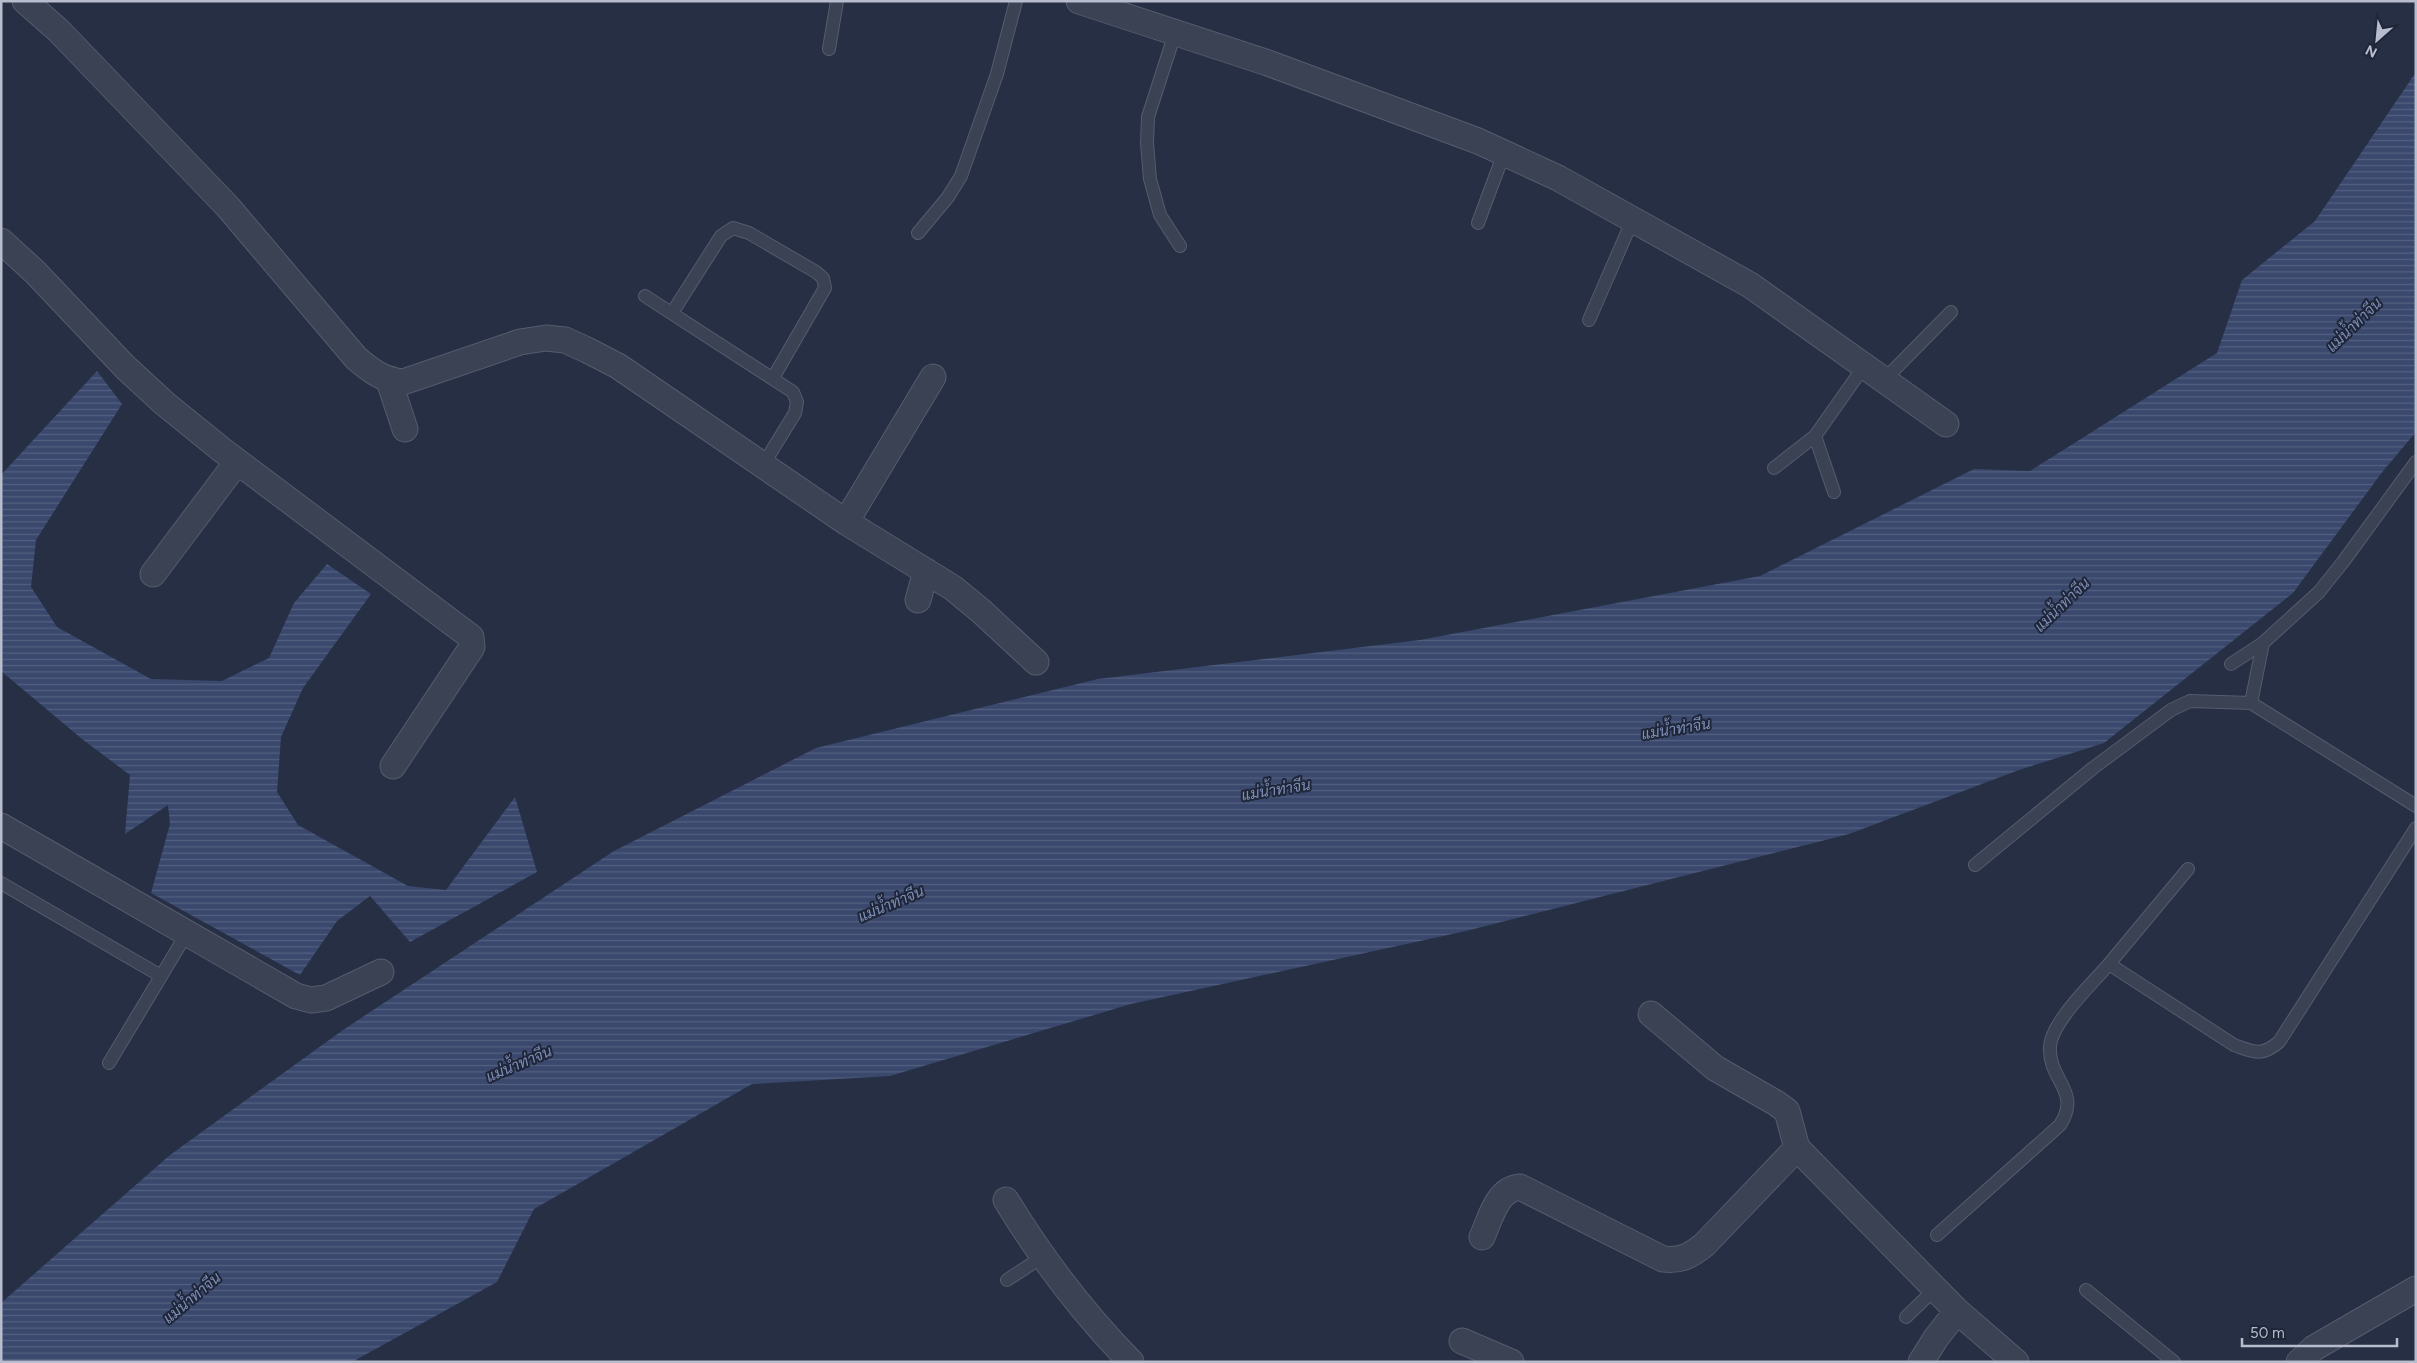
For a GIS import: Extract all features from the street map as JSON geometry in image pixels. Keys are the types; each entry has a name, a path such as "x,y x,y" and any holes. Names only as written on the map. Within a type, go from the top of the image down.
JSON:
{"street":[{"path":"25,1 59,31 228,207 356,358 373,373 389,381 403,382 520,342 546,338 565,340 618,366 846,522 952,588 981,611 1036,662"},
{"path":"1079,1 1268,63 1478,141 1558,178 1750,284 1865,364 1946,424"},
{"path":"4,250 164,403 237,462 470,637 472,647 394,766"},
{"path":"846,522 933,377"},
{"path":"389,381 405,429"},
{"path":"153,574 237,462"},
{"path":"918,600 926,571"},
{"path":"1,826 296,996 311,1000 326,998 382,972"},
{"path":"1651,1014 1715,1068 1786,1111 1797,1148 1935,1289 2016,1362"},
{"path":"1482,1236 1502,1193 1510,1188 1520,1186 1663,1259 1678,1261 1691,1256 1704,1246 1797,1148"},
{"path":"1006,1200 1042,1257 1103,1333 1131,1362"},
{"path":"2299,1362 2314,1348 2416,1288"},
{"path":"1921,1362 1936,1338 1958,1311"},
{"path":"1462,1341 1511,1362"}],"lane":[{"path":"829,49 837,1"},
{"path":"918,233 948,197 961,176 997,74 1016,1"},
{"path":"1175,32 1148,117 1147,143 1150,178 1160,215 1180,246"},
{"path":"1478,223 1504,153"},
{"path":"1589,320 1633,219"},
{"path":"672,313 721,236 733,228 749,233 816,272 823,278 825,288 773,378"},
{"path":"645,296 793,392 797,402 795,413 763,465"},
{"path":"1885,379 1951,312"},
{"path":"1774,468 1816,436 1865,364"},
{"path":"1816,436 1834,492"},
{"path":"2231,664 2263,643 2300,611 2331,577 2416,462"},
{"path":"2251,703 2263,643"},
{"path":"1975,865 2093,768 2170,710 2190,701 2251,703 2416,806"},
{"path":"2110,964 2234,1045 2254,1052 2268,1052 2279,1042 2412,843 2416,828"},
{"path":"1938,1235 2060,1126 2067,1114 2068,1100 2052,1062 2050,1046 2053,1034 2065,1016 2188,869"},
{"path":"1,883 161,976"},
{"path":"109,1063 187,933"},
{"path":"1007,1280 1042,1257"},
{"path":"1906,1316 1935,1289"},
{"path":"2086,1290 2174,1362"}],"water":[{"name":"แม่น้ำท่าจีน","path":"2416,72 2416,432 2383,471 2293,593 2104,743 2019,770 1849,834 1466,931 1131,1004 890,1076 752,1084 534,1209 497,1282 352,1362 1,1362 1,1303 170,1155 343,1030 614,851 816,748 1098,679 1420,640 1760,576 1974,469 2030,471 2217,353 2242,280 2315,221"},
{"path":"97,371 122,404 36,540 31,587 57,627 151,679 222,681 269,658 294,603 327,564 371,594 303,688 281,737 277,792 298,825 408,886 446,890 515,797 537,872 410,942 370,896 337,921 300,975 151,893 170,824 168,805 125,834 130,775 82,739 1,671 1,475"}]}
